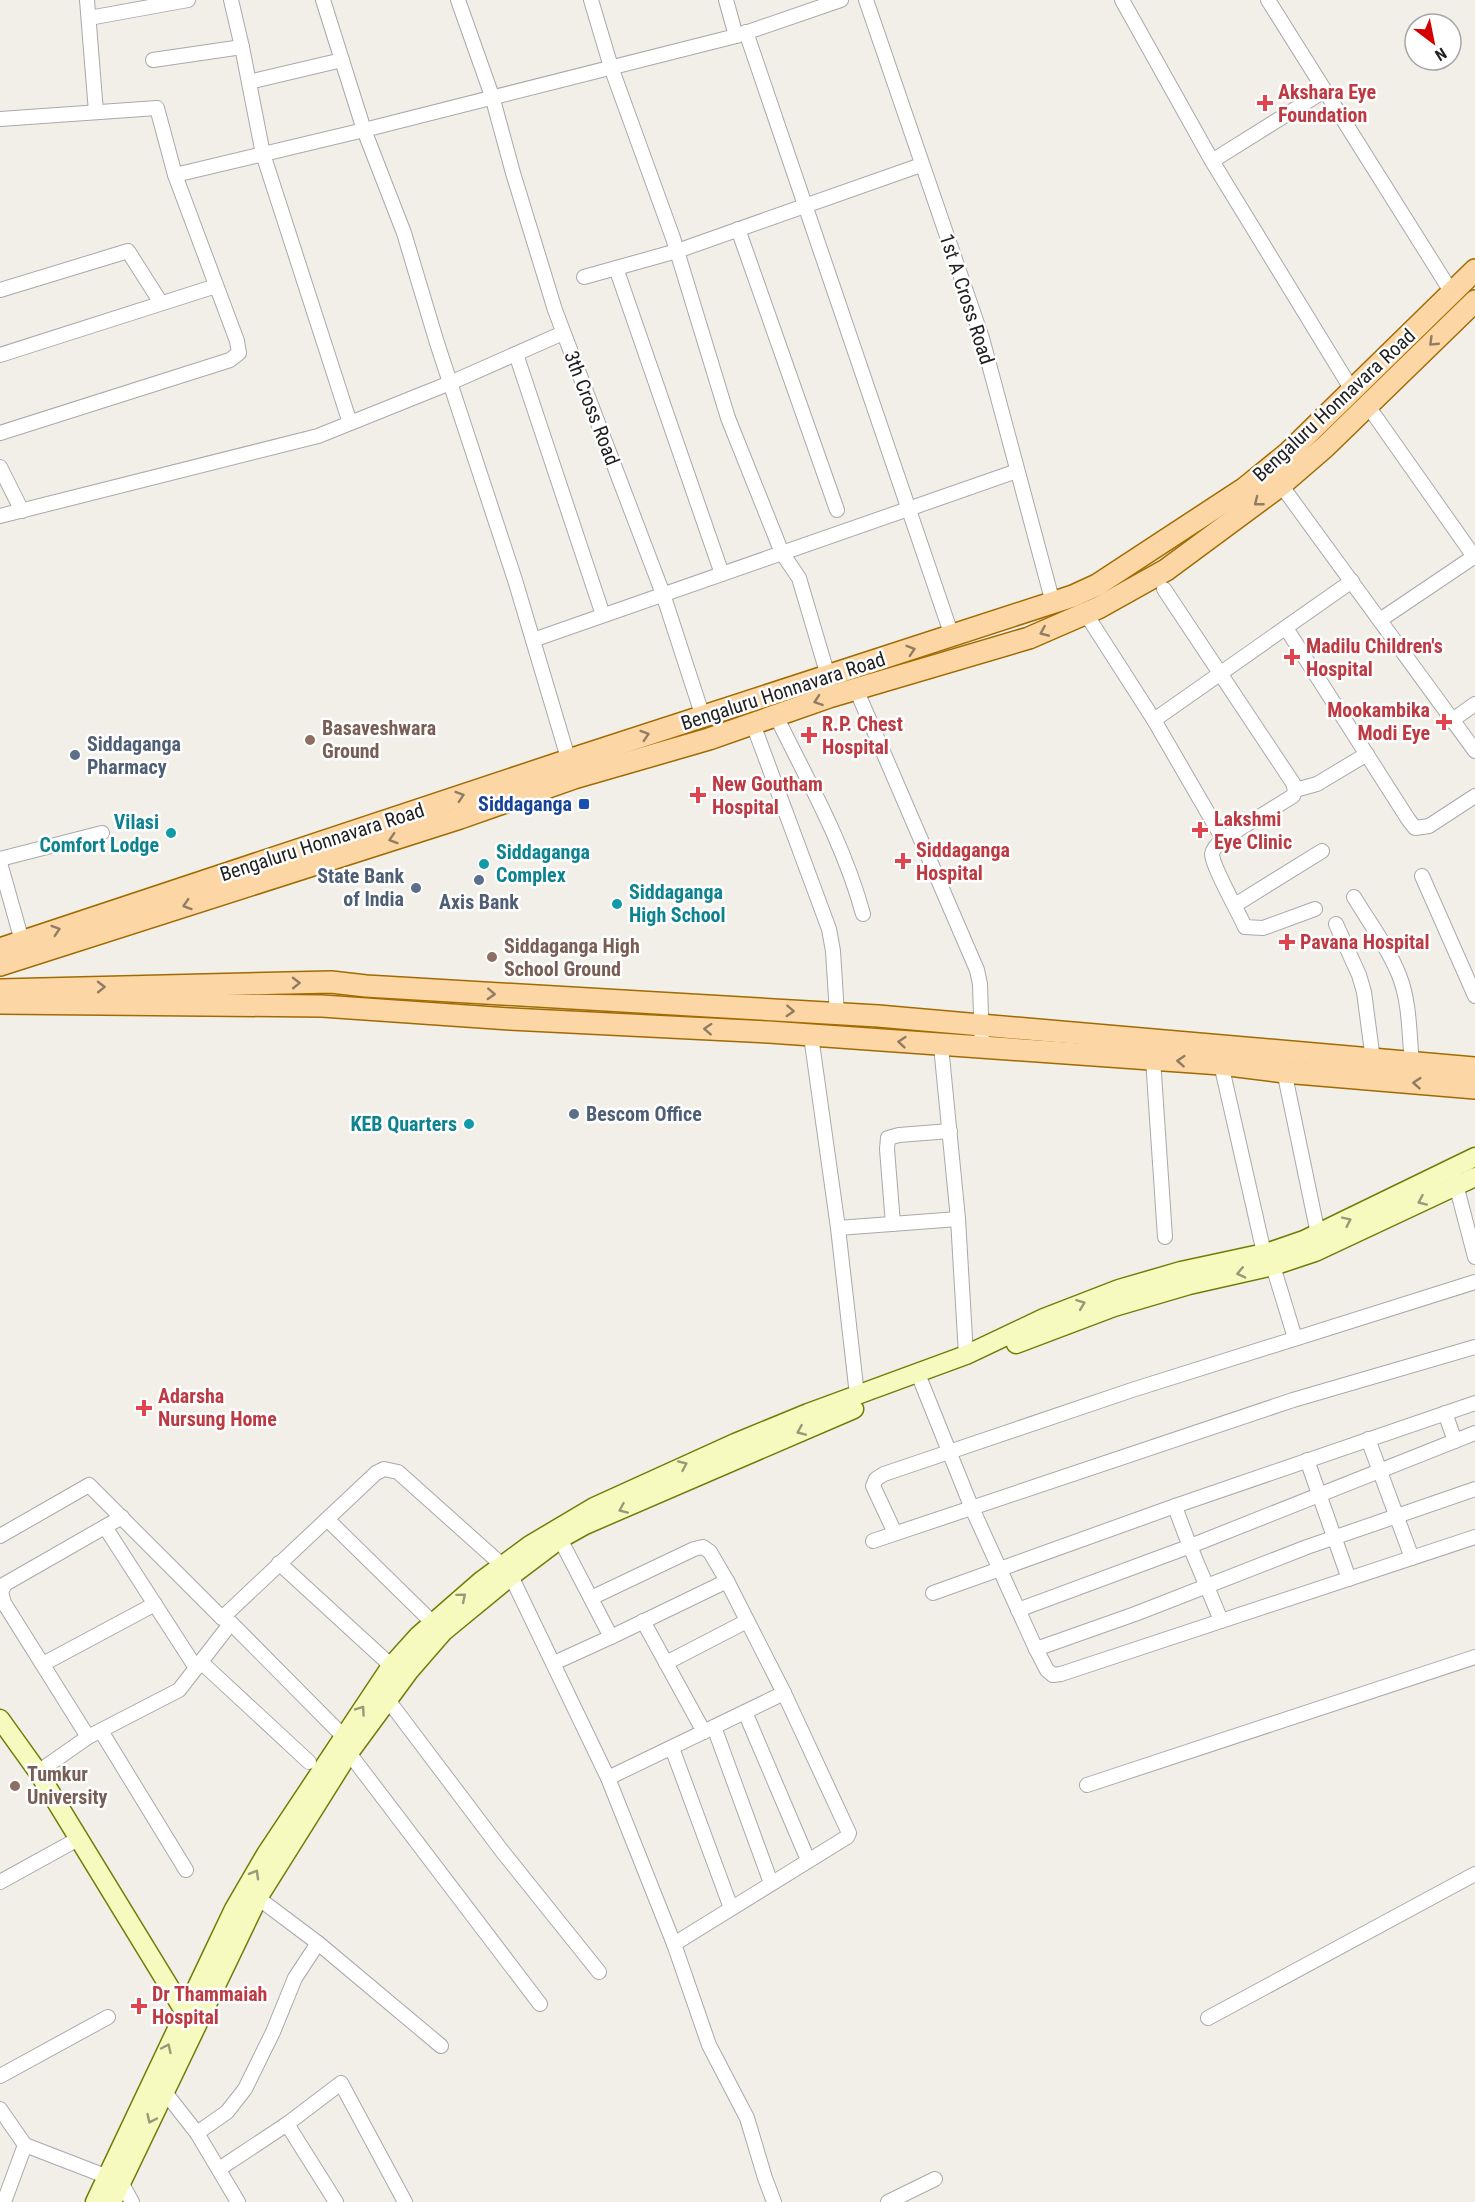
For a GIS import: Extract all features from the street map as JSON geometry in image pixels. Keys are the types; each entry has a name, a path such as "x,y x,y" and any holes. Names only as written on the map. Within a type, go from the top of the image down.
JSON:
{"main road":[{"name":"Bengaluru Honnavara Road","path":"0,965 460,818 572,769 703,717 1053,603 1097,585 1245,488 1288,453 1475,270"},
{"name":"Bengaluru Honnavara Road","path":"0,949 572,769 709,739 856,689 1029,638 1086,614 1166,570 1281,485 1325,447 1475,301"},
{"path":"30,989 22,980 21,972 44,951"},
{"path":"0,990 331,982 378,987 837,1014 981,1025 1475,1088"},
{"path":"0,1003 322,1006 510,1019 769,1032 1221,1064 1373,1060 1475,1068"},
{"path":"95,2202 114,2179 164,2091 258,1898 346,1745 388,1700 398,1672 507,1570 585,1526 919,1378 1044,1318 1119,1289 1180,1270 1315,1252 1454,1177 1475,1158"},
{"path":"112,2202 114,2179 184,2012 234,1908 266,1854 433,1623 507,1570 561,1525 626,1490 773,1427 857,1395 919,1378 1114,1307 1269,1259 1318,1234 1454,1177 1475,1177"},
{"path":"0,1719 38,1772 195,2028"}],"street":[{"path":"87,0 96,112"},
{"path":"89,18 188,0"},
{"path":"231,0 243,46 263,154 350,423"},
{"path":"323,0 364,130 404,233 572,769"},
{"name":"3th Cross Road","path":"458,0 492,96 513,173 564,333 663,594 703,717"},
{"path":"591,0 611,67 677,251 728,418 782,553 799,578 828,676"},
{"path":"726,0 741,34 804,204 952,636"},
{"path":"175,175 364,130 741,34 841,0"},
{"name":"1st A Cross Road","path":"866,0 982,338 1053,603"},
{"path":"1122,0 1212,161 1353,390"},
{"path":"1268,0 1452,293"},
{"path":"153,60 243,46"},
{"path":"249,82 342,60"},
{"path":"1212,161 1324,91"},
{"path":"0,119 157,108 175,175 237,341 239,353 230,360 0,433"},
{"path":"584,277 677,251 804,204 921,165"},
{"path":"738,229 837,510"},
{"path":"0,290 128,251 161,303"},
{"path":"616,268 722,574"},
{"path":"0,355 216,286"},
{"path":"0,516 318,436 450,383 564,333"},
{"path":"516,354 603,615"},
{"path":"1368,406 1474,557 1380,620"},
{"path":"0,467 22,511"},
{"path":"533,640 1017,471"},
{"path":"1281,485 1475,751"},
{"path":"1154,720 1352,581"},
{"path":"1164,589 1222,674 1293,783 1295,790 1293,796 1222,839 1215,846 1212,855 1245,927 1263,928 1315,909"},
{"path":"1086,614 1154,720 1222,839"},
{"path":"1286,628 1415,828 1429,826 1475,796"},
{"path":"856,689 976,970 980,984 982,1048"},
{"path":"1451,721 1475,704"},
{"path":"776,716 844,856 863,914"},
{"path":"753,724 829,929 833,951 837,1014"},
{"path":"1295,790 1317,784 1367,754"},
{"path":"22,942 0,861 102,833"},
{"path":"1235,905 1322,851"},
{"path":"1422,876 1475,996"},
{"path":"1354,897 1388,952 1399,976 1406,999 1412,1063"},
{"path":"1336,924 1359,975 1364,992 1373,1060"},
{"path":"812,1036 838,1228 857,1395"},
{"path":"942,1046 958,1219 966,1355"},
{"path":"1153,1059 1165,1237"},
{"path":"1283,1062 1318,1234"},
{"path":"1221,1064 1269,1259 1295,1338"},
{"path":"893,1224 888,1138 950,1131"},
{"path":"1454,1177 1475,1257"},
{"path":"838,1228 958,1219"},
{"path":"895,1533 873,1486 876,1479 884,1474 948,1450 1475,1282"},
{"path":"873,1541 971,1506 1293,1401 1475,1347"},
{"path":"919,1378 971,1506 1036,1649 1047,1670 1053,1675 1475,1537"},
{"path":"933,1593 1175,1506 1475,1403"},
{"path":"1445,1413 1455,1441"},
{"path":"1018,1610 1475,1433"},
{"path":"1368,1439 1412,1558"},
{"path":"1307,1460 1349,1579"},
{"path":"38,1772 95,1734 179,1690 198,1665 226,1620 279,1563 376,1473 384,1469 398,1472 507,1570 554,1663 608,1779 674,1944 709,2045 747,2118 774,2202"},
{"path":"0,1536 89,1485 226,1620 346,1745 540,2004"},
{"path":"1036,1649 1335,1538 1475,1489"},
{"path":"1175,1506 1188,1546 1208,1586 1221,1621"},
{"path":"122,1517 5,1584 1,1592 4,1603 43,1665 95,1734 186,1870"},
{"path":"327,1519 433,1623"},
{"path":"105,1527 198,1665 309,1762"},
{"path":"560,1539 611,1637"},
{"path":"591,1598 694,1549 703,1547 710,1552 784,1693 849,1833 847,1837 674,1944"},
{"path":"279,1563 398,1672"},
{"path":"554,1663 727,1581"},
{"path":"43,1665 155,1604"},
{"path":"643,1621 666,1663 709,1729 771,1883"},
{"path":"666,1663 747,1621"},
{"path":"1087,1785 1475,1657"},
{"path":"608,1779 784,1693"},
{"path":"388,1700 502,1851 599,1972"},
{"path":"745,1712 808,1860"},
{"path":"672,1748 731,1908"},
{"path":"0,1882 78,1839"},
{"path":"1208,2018 1475,1874"},
{"path":"258,1898 318,1943 441,2046"},
{"path":"197,2133 227,2112 245,2089 273,2032 295,1978 318,1943"},
{"path":"0,2076 108,2017"},
{"path":"219,2169 288,2124 341,2084 405,2202"},
{"path":"164,2091 197,2133 238,2202"},
{"path":"0,2109 25,2145 114,2179 132,2202"},
{"path":"288,2124 336,2202"},
{"path":"4,2202 25,2145"},
{"path":"0,2187 13,2179"},
{"path":"888,2202 935,2179"}],"place":[{"name":"Akshara Eye Foundation","path":"1265,103"},
{"name":"Madilu Children's Hospital","path":"1292,657"},
{"name":"Mookambika Modi Eye","path":"1444,722"},
{"name":"R.P. Chest Hospital","path":"809,735"},
{"name":"Basaveshwara Ground","path":"310,740"},
{"name":"Siddaganga Pharmacy","path":"75,755"},
{"name":"New Goutham Hospital","path":"698,795"},
{"name":"Siddaganga","path":"584,804"},
{"name":"Lakshmi Eye Clinic","path":"1200,830"},
{"name":"Vilasi Comfort Lodge","path":"171,833"},
{"name":"Siddaganga Hospital","path":"903,861"},
{"name":"Siddaganga Complex","path":"484,864"},
{"name":"Axis Bank","path":"479,880"},
{"name":"State Bank of India","path":"416,888"},
{"name":"Siddaganga High School","path":"617,904"},
{"name":"Pavana Hospital","path":"1287,942"},
{"name":"Siddaganga High School Ground","path":"492,957"},
{"name":"Bescom Office","path":"574,1114"},
{"name":"KEB Quarters","path":"469,1124"},
{"name":"Adarsha Nursung Home","path":"144,1408"},
{"name":"Tumkur University","path":"15,1786"},
{"name":"Dr Thammaiah Hospital","path":"139,2006"}]}
